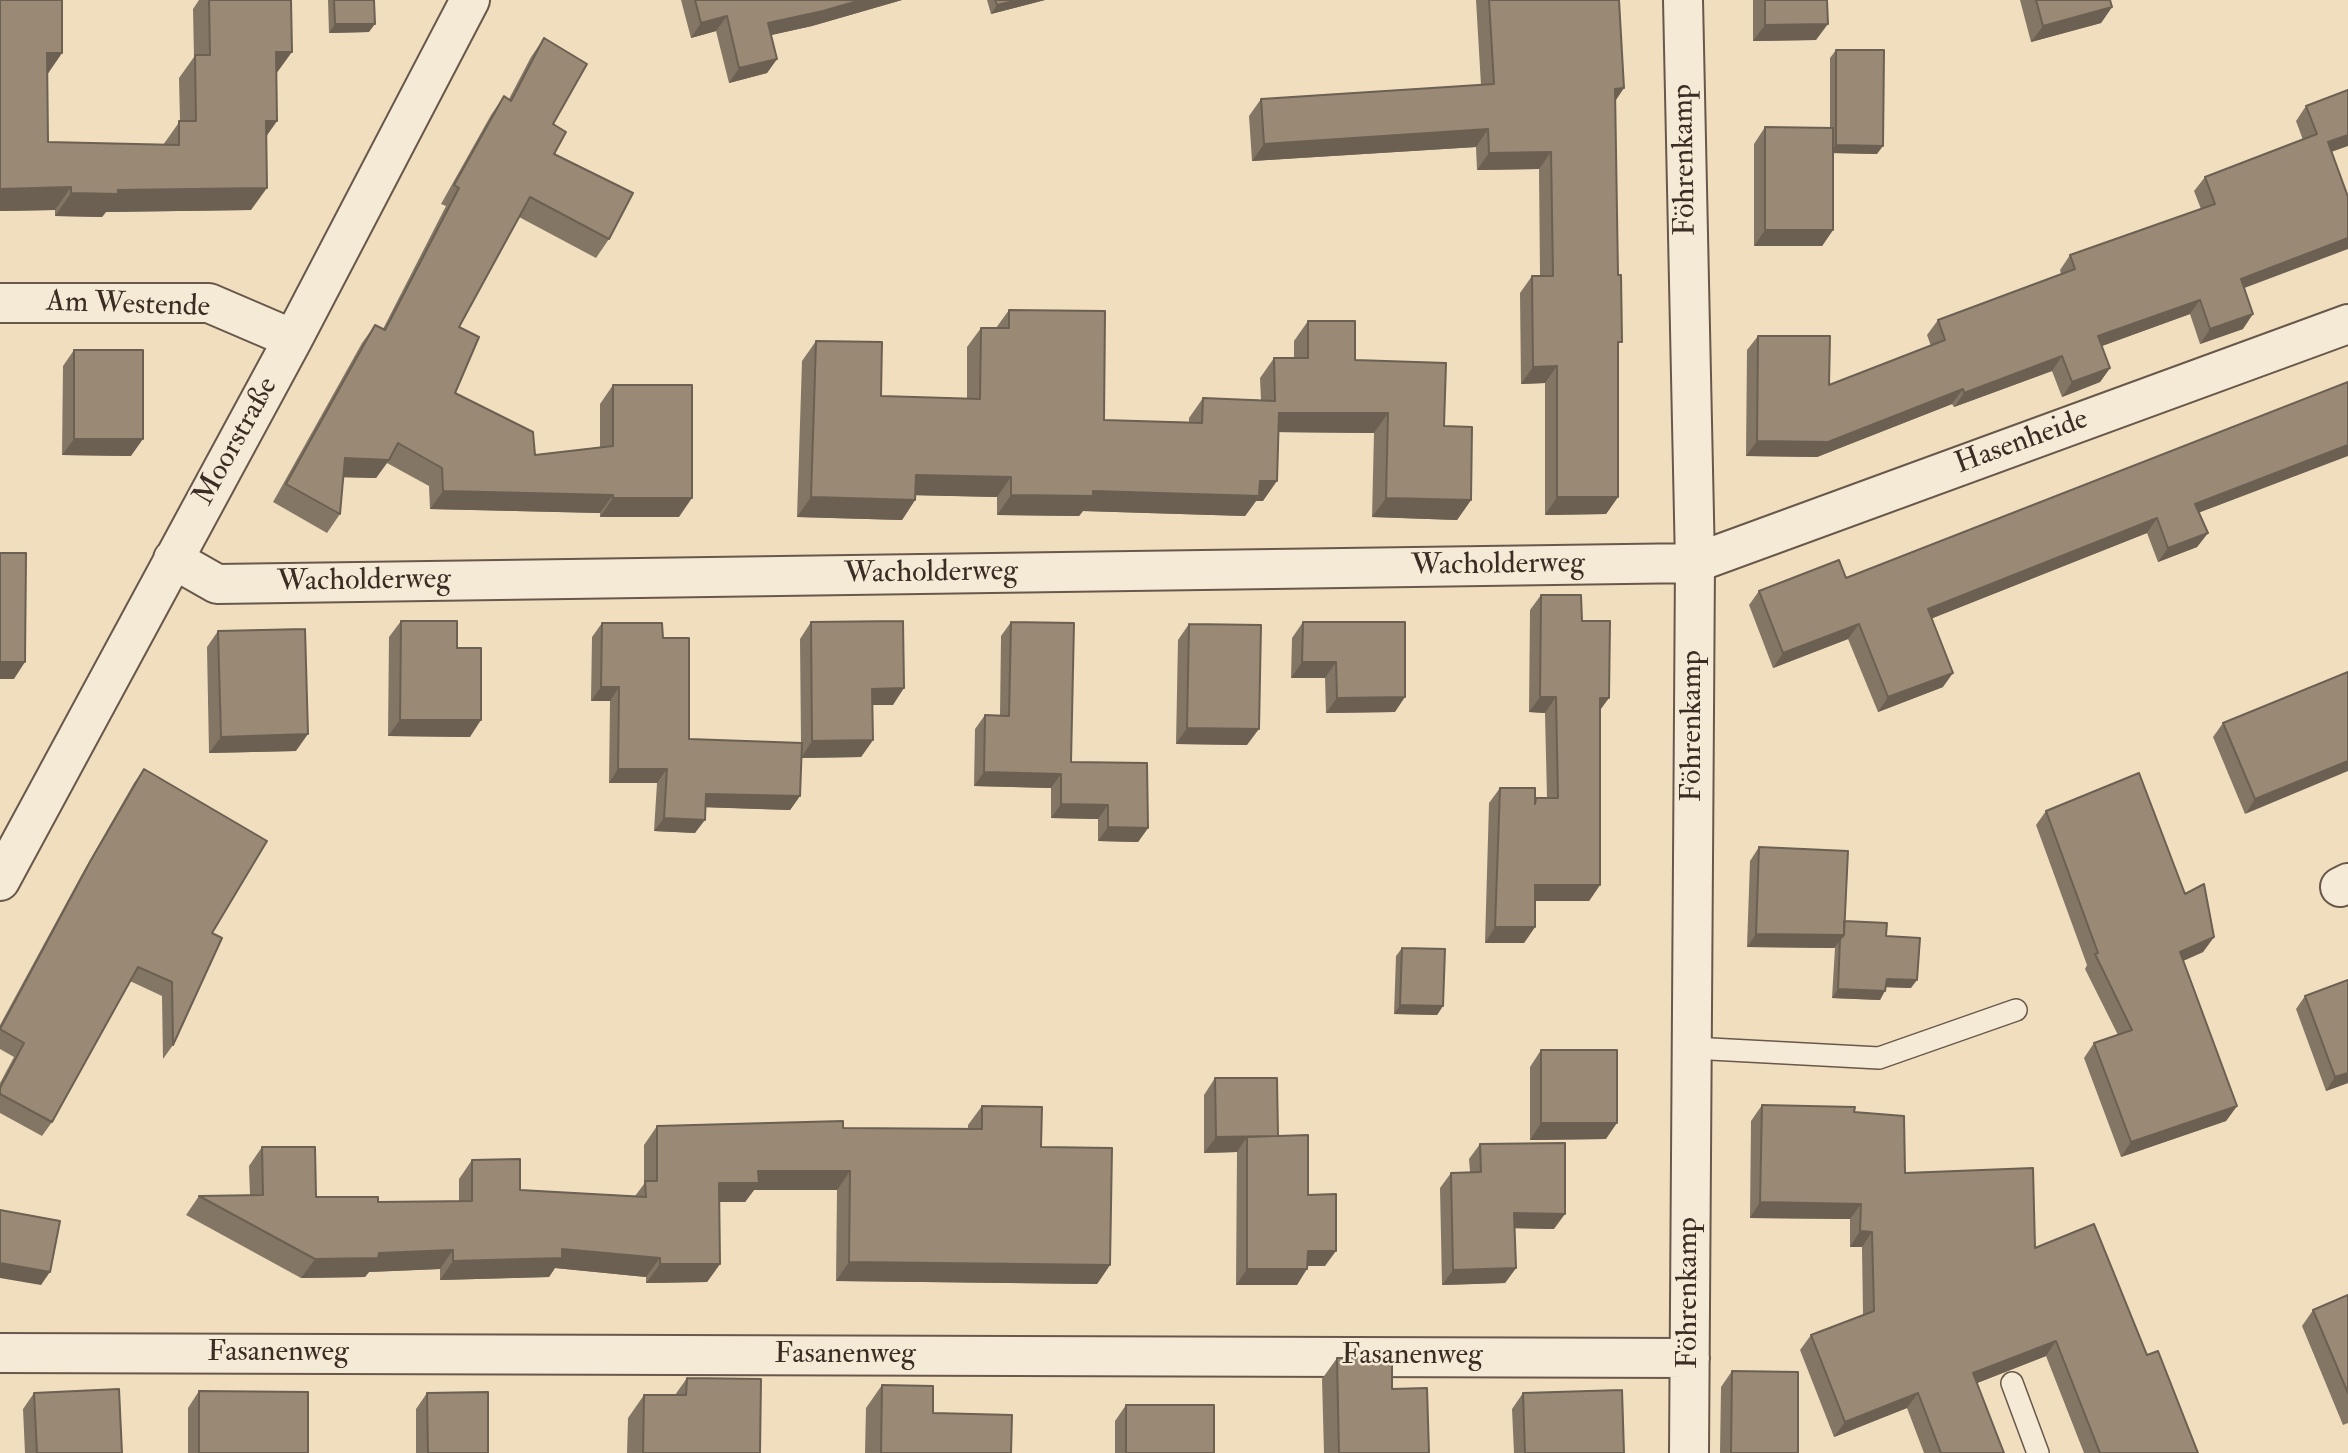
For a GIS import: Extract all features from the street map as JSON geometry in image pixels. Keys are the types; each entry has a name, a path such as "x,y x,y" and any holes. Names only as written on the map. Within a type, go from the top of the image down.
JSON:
{"street":[{"name":"Moorstraße","path":"0,881 11,832 173,559 471,0"},
{"name":"Föhrenkamp","path":"1683,0 1695,563 1689,1453"},
{"name":"Am Westende","path":"0,303 209,303 292,339"},
{"name":"Hasenheide","path":"1695,563 2348,324"},
{"name":"Wacholderweg","path":"173,559 217,584 1695,563"},
{"name":"Fasanenweg","path":"0,1353 1690,1358"}],"lane":[{"path":"1692,1048 1879,1058 2016,1010"},
{"path":"2011,1383 2038,1453"}],"building":[{"path":"0,0 62,0 62,53 47,53 48,142 179,145 179,121 196,121 195,55 210,55 209,0 291,0 292,52 276,52 277,121 266,121 267,188 118,190 118,194 71,193 71,187 0,189"},
{"path":"334,0 374,0 375,24 335,24"},
{"path":"695,0 861,0 768,23 777,59 739,68 727,16 701,23"},
{"path":"995,0 1018,0 997,5"},
{"path":"1489,0 1619,0 1624,88 1615,89 1618,275 1621,275 1622,342 1618,342 1618,497 1557,497 1557,366 1533,367 1532,276 1553,276 1551,152 1489,153 1488,129 1264,144 1261,99 1494,84"},
{"path":"1765,0 1827,0 1828,24 1765,25"},
{"path":"2036,0 2110,0 2112,7 2043,26"},
{"path":"544,38 587,64 553,124 566,132 554,154 633,193 609,239 530,197 459,327 479,337 455,393 533,432 535,455 613,446 613,385 692,385 692,498 613,498 613,495 443,491 442,468 398,443 389,460 345,458 340,514 286,484 375,325 385,330 459,188 454,185 504,96 511,101"},
{"path":"1836,50 1884,50 1883,146 1836,145"},
{"path":"2348,90 2348,135 2328,142 2348,197 2348,238 2241,279 2253,314 2210,329 2200,300 2098,336 2110,368 2072,382 2062,356 1964,393 1963,389 1828,442 1757,441 1758,336 1830,336 1829,385 1945,340 1938,320 2075,269 2070,255 2215,204 2205,177 2317,134 2306,106"},
{"path":"1765,127 1833,128 1833,230 1765,230"},
{"path":"1009,310 1105,311 1104,420 1202,423 1203,398 1275,401 1274,358 1308,358 1308,321 1355,321 1355,360 1446,363 1444,426 1472,427 1471,500 1386,498 1388,413 1279,413 1277,481 1260,481 1259,496 1093,491 1093,496 1011,495 1011,477 916,475 915,500 811,497 816,341 882,342 881,396 980,399 981,328 1009,328"},
{"path":"74,350 143,350 143,439 74,439"},
{"path":"2348,382 2348,445 2195,504 2208,533 2168,548 2157,518 1928,609 1953,673 1888,697 1859,624 1783,653 1759,591 1839,560 1846,578"},
{"path":"0,553 26,553 25,662 0,662"},
{"path":"1541,595 1581,595 1582,621 1610,621 1609,698 1600,698 1600,885 1535,885 1535,927 1495,927 1500,788 1535,788 1535,804 1536,798 1558,798 1556,697 1540,697"},
{"path":"401,621 457,621 457,648 481,648 481,720 400,720"},
{"path":"903,621 904,688 872,689 873,740 812,741 811,622"},
{"path":"1011,622 1074,623 1071,762 1147,763 1148,828 1108,827 1108,805 1061,804 1061,774 984,772 985,715 1009,716"},
{"path":"1303,622 1405,622 1405,697 1337,698 1336,662 1302,662"},
{"path":"602,623 662,623 663,638 689,638 689,739 802,743 800,796 706,794 705,820 664,818 667,769 618,769 619,687 601,687"},
{"path":"1189,624 1261,625 1259,729 1187,728"},
{"path":"305,629 308,734 221,737 218,631"},
{"path":"2348,672 2348,761 2255,799 2223,723"},
{"path":"144,769 267,841 212,933 222,938 173,1045 172,982 138,967 52,1122 0,1094 0,1088 24,1043 0,1029 91,860"},
{"path":"2139,773 2185,894 2204,884 2214,937 2180,952 2237,1106 2131,1142 2094,1043 2132,1030 2095,954 2098,953 2046,811"},
{"path":"1759,847 1848,851 1844,935 1756,934"},
{"path":"1844,921 1887,923 1886,936 1920,938 1917,980 1887,979 1885,991 1838,989 1840,939 1844,935"},
{"path":"1402,948 1445,949 1443,1006 1400,1005"},
{"path":"2348,980 2348,1073 2335,1077 2305,996"},
{"path":"1541,1050 1617,1050 1617,1123 1541,1123"},
{"path":"1215,1078 1277,1078 1278,1136 1216,1137"},
{"path":"1762,1105 1855,1107 1854,1112 1904,1116 1905,1173 2033,1168 2035,1248 2094,1224 2147,1355 2158,1351 2198,1453 2100,1453 2056,1341 1973,1373 2004,1453 1941,1453 1918,1393 1845,1422 1811,1335 1874,1311 1872,1232 1860,1231 1861,1204 1760,1202"},
{"path":"982,1106 1042,1107 1041,1147 1112,1148 1110,1265 849,1262 850,1171 758,1171 759,1183 719,1183 720,1264 660,1264 660,1258 562,1249 562,1258 453,1261 453,1250 379,1253 378,1258 315,1259 199,1196 263,1195 262,1147 315,1147 316,1197 378,1197 378,1202 472,1201 472,1160 520,1159 520,1190 646,1197 645,1181 657,1181 657,1126 843,1121 843,1128 982,1129"},
{"path":"1308,1135 1308,1195 1336,1194 1336,1251 1308,1251 1307,1269 1247,1269 1247,1137"},
{"path":"1565,1143 1565,1214 1514,1213 1516,1268 1453,1270 1451,1173 1481,1172 1480,1144"},
{"path":"0,1210 60,1221 50,1272 0,1263"},
{"path":"2348,1295 2348,1393 2313,1310"},
{"path":"1337,1358 1392,1358 1392,1389 1427,1388 1429,1453 1339,1453"},
{"path":"1732,1371 1798,1372 1798,1453 1731,1453"},
{"path":"687,1378 761,1379 760,1453 643,1453 644,1395 686,1395"},
{"path":"882,1385 933,1386 933,1413 1012,1415 1011,1453 881,1453"},
{"path":"119,1389 122,1453 37,1453 34,1393"},
{"path":"1622,1390 1624,1453 1525,1453 1523,1393"},
{"path":"199,1391 308,1392 308,1453 199,1453"},
{"path":"488,1392 488,1453 428,1453 427,1393"},
{"path":"1126,1405 1214,1405 1214,1453 1126,1453"}]}
